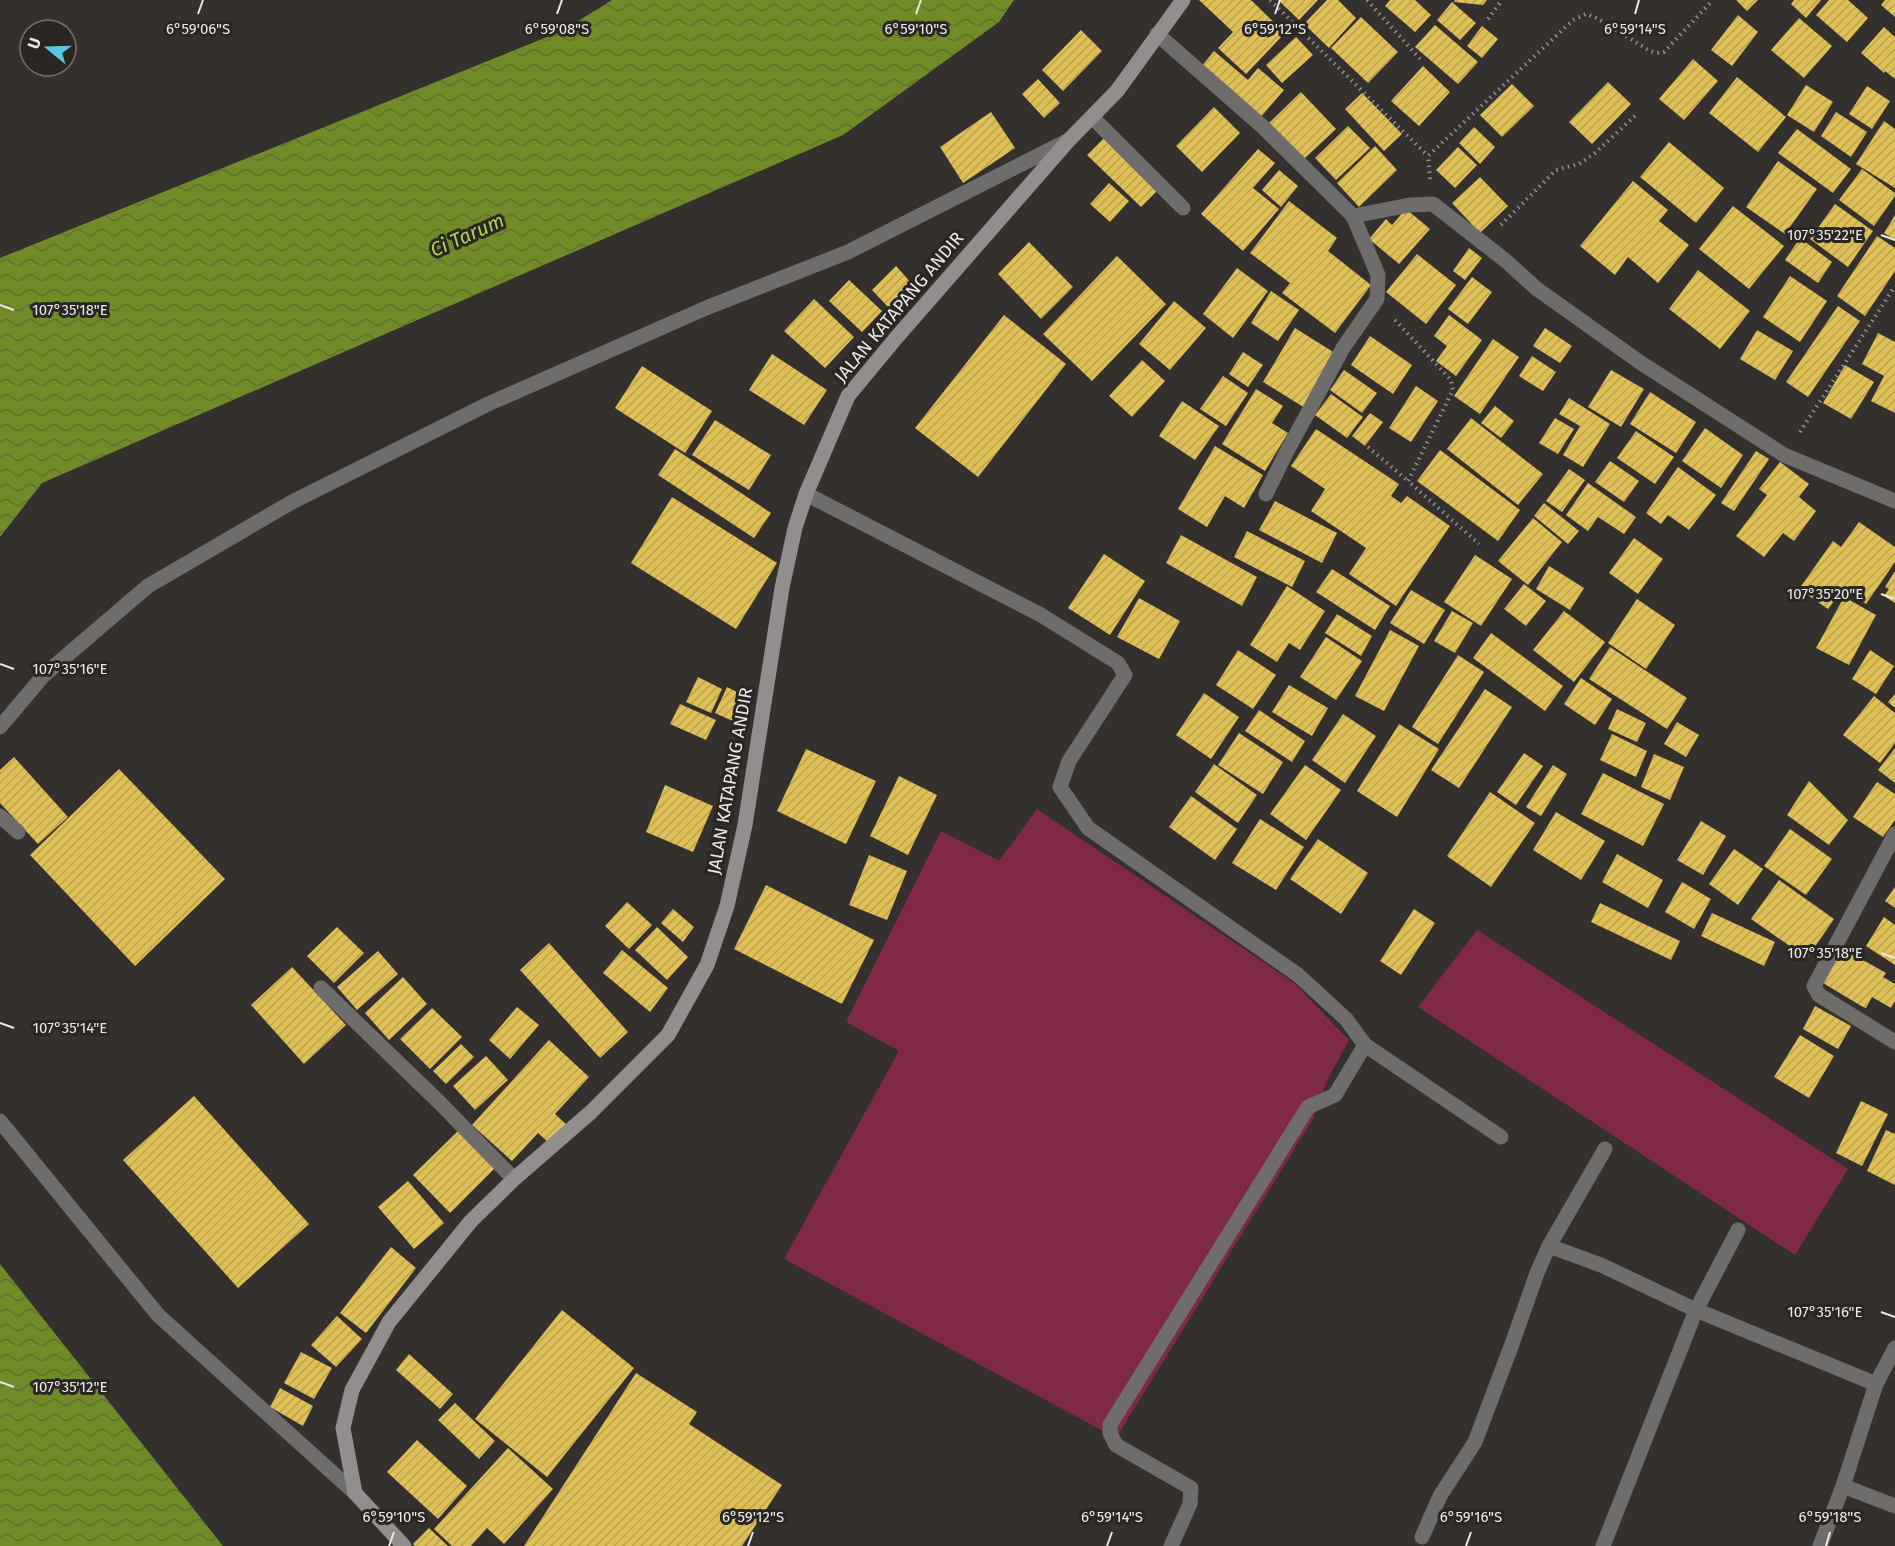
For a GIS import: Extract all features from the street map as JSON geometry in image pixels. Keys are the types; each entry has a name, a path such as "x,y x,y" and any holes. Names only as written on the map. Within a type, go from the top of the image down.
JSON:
{"street":[{"name":"JALAN KATAPANG ANDIR","path":"354,1493 343,1428 352,1390 389,1322 471,1221 514,1179 591,1112 668,1035 707,965 727,906 745,825 782,588 795,528 806,494 848,396 1068,141 1117,91 1183,0"},
{"path":"1157,34 1262,126 1353,216 1378,275 1377,299 1343,348 1266,494"},
{"path":"1092,118 1184,208"},
{"path":"0,727 44,675 148,586 292,502 488,404 706,308 848,252 1068,141"},
{"path":"1353,216 1410,205 1433,204 1506,261 1537,289 1641,363 1784,455 1895,501"},
{"path":"806,494 1041,615 1118,663 1125,675 1069,761 1060,787 1088,828 1299,975 1346,1019 1365,1045 1501,1137"},
{"path":"0,816 18,832"},
{"path":"1895,834 1814,986 1819,995 1895,1042"},
{"path":"321,988 439,1102 514,1179"},
{"path":"1171,1546 1190,1504 1191,1488 1116,1445 1110,1433 1110,1425 1308,1107 1335,1095 1365,1045"},
{"path":"0,1121 158,1315 354,1493 404,1546"},
{"path":"1422,1537 1440,1496 1474,1442 1537,1272 1549,1246 1605,1149"},
{"path":"1603,1546 1696,1310 1738,1230"},
{"path":"1549,1246 1600,1265 1696,1310 1876,1384"},
{"path":"1820,1546 1843,1486 1876,1384 1895,1348"},
{"path":"1843,1486 1895,1506"}],"path":[{"path":"1270,0 1428,156 1433,204"},
{"path":"1367,0 1420,59"},
{"path":"1488,19 1502,0"},
{"path":"1428,156 1574,20 1587,14 1650,51 1664,52 1713,0"},
{"path":"1483,243 1556,170 1579,164 1595,153 1636,115"},
{"path":"1784,455 1895,286"},
{"path":"1377,299 1451,380 1453,385 1453,390 1408,481"},
{"path":"1368,447 1479,544"}],"shaded area":[{"path":"1037,809 1294,983 1349,1040 1328,1079 1313,1119 1116,1438 784,1259 899,1051 846,1022 941,831 999,861"},
{"path":"1477,930 1848,1169 1795,1255 1418,1007"}],"water":[{"name":"Ci Tarum","path":"612,0 1014,0 999,22 843,135 42,483 0,537 0,258 562,31"},
{"path":"0,1264 223,1546 0,1546"}],"building":[{"path":"1199,0 1251,0 1285,33 1246,74 1218,48 1233,32"},
{"path":"1278,0 1318,0 1299,20"},
{"path":"1327,0 1338,0 1356,18 1329,48 1304,24"},
{"path":"1390,0 1415,0 1431,15 1415,32 1385,6"},
{"path":"1455,0 1487,0 1483,5 1454,2"},
{"path":"1736,0 1758,0 1747,11"},
{"path":"1794,0 1821,0 1806,18 1791,4"},
{"path":"1829,0 1848,0 1868,18 1847,42 1816,15"},
{"path":"1885,0 1895,0 1895,17 1881,5"},
{"path":"1452,2 1476,23 1460,40 1437,20"},
{"path":"1738,15 1758,32 1732,66 1711,50"},
{"path":"1361,17 1398,52 1368,83 1331,48"},
{"path":"1799,18 1832,46 1804,78 1771,50"},
{"path":"1435,25 1478,62 1458,84 1415,47"},
{"path":"1482,26 1498,39 1482,58 1467,46"},
{"path":"1884,27 1895,37 1895,79 1885,71 1884,73 1861,53"},
{"path":"1081,30 1102,51 1063,91 1042,70"},
{"path":"1296,37 1313,55 1282,83 1266,65"},
{"path":"1214,51 1248,80 1258,68 1284,90 1260,118 1201,67"},
{"path":"1693,59 1718,81 1684,120 1659,99"},
{"path":"1423,66 1450,92 1419,126 1391,101"},
{"path":"1737,77 1786,117 1758,152 1709,113"},
{"path":"1038,79 1060,103 1044,118 1022,94"},
{"path":"1608,82 1631,104 1592,144 1569,122"},
{"path":"1512,84 1534,106 1502,137 1480,115"},
{"path":"1806,85 1833,102 1814,132 1787,115"},
{"path":"1867,86 1890,101 1872,129 1849,114"},
{"path":"1301,92 1336,129 1304,159 1269,123"},
{"path":"1362,93 1402,134 1384,151 1345,109"},
{"path":"1214,107 1240,133 1202,172 1176,146"},
{"path":"991,112 1015,148 963,183 940,147"},
{"path":"1836,112 1867,132 1851,157 1821,136"},
{"path":"1884,121 1895,129 1895,188 1856,164"},
{"path":"1348,126 1370,148 1336,180 1315,158"},
{"path":"1474,127 1495,147 1480,164 1459,143"},
{"path":"1797,129 1851,169 1833,193 1778,153"},
{"path":"1104,138 1158,190 1141,207 1087,155"},
{"path":"1669,142 1724,188 1696,223 1640,177"},
{"path":"1375,146 1397,170 1359,207 1337,183"},
{"path":"1458,147 1477,165 1455,188 1436,170"},
{"path":"1258,149 1275,163 1253,188 1279,209 1243,251 1201,214"},
{"path":"1778,161 1817,189 1785,234 1746,207"},
{"path":"1862,169 1895,193 1874,226 1839,200"},
{"path":"1279,170 1298,186 1281,207 1262,190"},
{"path":"1480,177 1508,206 1480,233 1452,203"},
{"path":"1633,181 1668,210 1659,221 1689,245 1658,283 1628,257 1615,275 1580,246"},
{"path":"1109,183 1129,201 1110,222 1090,204"},
{"path":"1289,201 1337,238 1328,251 1371,285 1335,333 1282,293 1290,283 1250,253"},
{"path":"1835,204 1873,231 1848,267 1810,239"},
{"path":"1733,206 1784,246 1749,289 1699,249"},
{"path":"1406,209 1430,229 1399,264 1369,239 1386,219 1392,225"},
{"path":"1895,215 1895,240 1884,233"},
{"path":"1877,236 1895,248 1895,271 1865,316 1837,296"},
{"path":"1800,238 1832,262 1818,283 1785,260"},
{"path":"1029,242 1073,287 1041,319 998,274"},
{"path":"1469,248 1482,258 1465,280 1453,271"},
{"path":"1417,254 1456,285 1426,324 1386,292"},
{"path":"1117,256 1166,304 1092,381 1043,334"},
{"path":"896,266 913,285 889,308 872,290"},
{"path":"1237,268 1268,291 1233,338 1203,314"},
{"path":"1698,270 1750,311 1720,349 1669,309"},
{"path":"1790,276 1827,301 1800,342 1763,317"},
{"path":"1472,277 1492,292 1468,324 1448,309"},
{"path":"849,280 882,311 862,332 829,301"},
{"path":"1271,291 1299,310 1278,341 1251,323"},
{"path":"814,299 854,337 825,368 784,331"},
{"path":"1174,301 1206,328 1170,370 1139,344"},
{"path":"1838,306 1860,321 1808,397 1786,382"},
{"path":"1004,315 1066,364 978,477 915,428"},
{"path":"1449,315 1482,340 1456,376 1436,361 1447,346 1434,336"},
{"path":"1295,328 1338,355 1305,408 1263,382"},
{"path":"1545,328 1572,346 1560,363 1533,346"},
{"path":"1757,330 1793,351 1775,380 1740,359"},
{"path":"1878,333 1895,342 1895,413 1871,401 1884,376 1862,364"},
{"path":"1370,336 1412,365 1393,394 1351,365"},
{"path":"1493,339 1519,357 1480,414 1454,396"},
{"path":"1243,352 1263,365 1248,387 1229,374"},
{"path":"772,354 827,390 804,425 749,390"},
{"path":"1532,356 1556,372 1543,391 1519,376"},
{"path":"1142,360 1165,381 1132,417 1109,396"},
{"path":"1845,365 1874,382 1851,419 1823,403"},
{"path":"642,366 712,411 685,453 615,408"},
{"path":"1344,370 1377,393 1362,413 1330,390"},
{"path":"1611,370 1644,389 1621,427 1588,407"},
{"path":"1223,376 1248,393 1226,426 1200,409"},
{"path":"1416,386 1438,401 1411,442 1389,428"},
{"path":"1256,389 1283,406 1272,423 1288,433 1265,471 1222,444"},
{"path":"1650,392 1696,422 1676,453 1630,424"},
{"path":"1331,394 1363,417 1347,438 1315,415"},
{"path":"1569,398 1610,424 1583,467 1563,455 1580,426 1559,414"},
{"path":"1182,401 1219,426 1195,460 1159,436"},
{"path":"1495,406 1514,421 1501,438 1481,423"},
{"path":"1370,413 1383,422 1365,446 1352,436"},
{"path":"1471,418 1543,474 1518,505 1447,449"},
{"path":"1555,418 1574,429 1558,454 1539,443"},
{"path":"715,420 771,455 749,490 692,455"},
{"path":"1705,428 1743,455 1721,488 1682,461"},
{"path":"1316,429 1399,484 1391,496 1401,503 1407,496 1450,526 1396,606 1349,574 1366,548 1311,511 1325,489 1291,466"},
{"path":"1636,431 1674,457 1655,484 1617,458"},
{"path":"1215,446 1263,475 1244,508 1225,496 1207,527 1178,509"},
{"path":"675,449 771,513 754,538 658,475"},
{"path":"1440,450 1520,510 1498,541 1417,481"},
{"path":"1756,451 1769,459 1734,511 1721,503"},
{"path":"1610,461 1639,481 1624,502 1595,482"},
{"path":"1780,462 1809,484 1799,497 1816,511 1794,541 1783,533 1764,557 1736,536 1767,495 1759,489"},
{"path":"1678,467 1716,495 1689,530 1668,515 1661,524 1646,513"},
{"path":"1569,469 1585,480 1562,512 1546,501"},
{"path":"1588,483 1636,517 1624,534 1598,517 1588,531 1566,515"},
{"path":"672,497 777,563 736,629 631,563"},
{"path":"1275,501 1337,533 1322,563 1259,530"},
{"path":"1544,503 1579,531 1568,544 1534,516"},
{"path":"1533,518 1562,542 1528,585 1498,561"},
{"path":"1859,522 1895,547 1895,562 1866,604 1844,588 1828,609 1799,589 1833,541 1841,547"},
{"path":"1247,531 1305,561 1292,587 1234,557"},
{"path":"1181,535 1257,577 1242,606 1166,563"},
{"path":"1634,538 1663,559 1638,594 1609,573"},
{"path":"1104,554 1145,581 1110,635 1068,608"},
{"path":"1475,555 1512,579 1481,626 1444,602"},
{"path":"1549,566 1584,588 1570,610 1536,589"},
{"path":"1332,569 1390,606 1375,630 1316,592"},
{"path":"1895,571 1895,603 1884,596 1889,589 1885,587"},
{"path":"1524,584 1546,601 1526,626 1504,609"},
{"path":"1287,586 1325,611 1300,650 1289,643 1277,662 1250,645"},
{"path":"1411,590 1445,610 1424,644 1390,623"},
{"path":"1844,597 1876,615 1849,665 1816,648"},
{"path":"1139,598 1180,621 1159,659 1117,637"},
{"path":"1637,599 1675,625 1646,669 1608,643"},
{"path":"1452,611 1473,623 1455,653 1434,641"},
{"path":"1564,611 1605,642 1574,682 1533,650"},
{"path":"1337,614 1372,636 1361,656 1325,633"},
{"path":"1390,630 1419,646 1384,711 1355,696"},
{"path":"1491,633 1563,686 1545,711 1473,658"},
{"path":"1326,637 1362,661 1336,700 1300,677"},
{"path":"1610,647 1687,698 1667,729 1589,679"},
{"path":"1238,650 1276,675 1253,709 1216,685"},
{"path":"1870,650 1894,666 1876,694 1852,679"},
{"path":"1458,655 1484,672 1438,744 1412,727"},
{"path":"698,677 722,689 711,713 686,702"},
{"path":"1581,678 1612,699 1595,725 1564,704"},
{"path":"1289,685 1328,708 1312,736 1272,712"},
{"path":"727,687 749,698 737,723 715,713"},
{"path":"1485,689 1512,707 1459,788 1431,770"},
{"path":"1204,693 1239,717 1211,759 1176,735"},
{"path":"1895,694 1895,708 1888,702"},
{"path":"1874,696 1895,713 1895,743 1880,763 1843,735"},
{"path":"680,704 716,720 706,740 670,724"},
{"path":"1617,709 1646,723 1637,742 1608,729"},
{"path":"1259,710 1305,741 1292,762 1245,731"},
{"path":"1343,714 1376,736 1345,783 1312,760"},
{"path":"1677,722 1699,735 1686,757 1664,744"},
{"path":"1399,724 1439,749 1397,817 1357,791"},
{"path":"1239,733 1283,762 1263,794 1218,765"},
{"path":"1612,734 1647,751 1636,777 1600,760"},
{"path":"1895,748 1895,783 1878,770"},
{"path":"806,749 876,781 846,844 777,811"},
{"path":"1524,753 1543,766 1516,805 1497,792"},
{"path":"1654,754 1684,767 1670,800 1641,787"},
{"path":"14,757 68,817 38,844 0,803 0,770"},
{"path":"1214,764 1257,795 1238,823 1195,792"},
{"path":"1305,765 1341,790 1306,840 1270,814"},
{"path":"1553,765 1567,774 1541,816 1526,807"},
{"path":"119,769 225,879 135,966 30,855"},
{"path":"1603,773 1664,804 1643,846 1581,814"},
{"path":"899,776 937,795 908,855 870,836"},
{"path":"1809,781 1848,820 1829,845 1787,815"},
{"path":"1877,782 1895,794 1895,820 1883,837 1853,817"},
{"path":"665,785 713,806 693,852 646,832"},
{"path":"1490,792 1535,823 1491,887 1447,856"},
{"path":"1191,796 1237,829 1215,860 1169,827"},
{"path":"1556,812 1605,841 1581,880 1533,850"},
{"path":"1260,819 1304,847 1276,890 1232,863"},
{"path":"1701,821 1726,836 1703,875 1677,860"},
{"path":"1790,829 1832,859 1806,895 1764,866"},
{"path":"1318,839 1368,873 1341,914 1290,879"},
{"path":"1734,849 1763,869 1738,905 1709,884"},
{"path":"1617,854 1663,880 1648,908 1602,882"},
{"path":"869,855 907,871 887,920 849,905"},
{"path":"1779,880 1834,919 1807,958 1751,919"},
{"path":"1682,882 1711,899 1694,929 1665,912"},
{"path":"766,885 874,940 842,1004 734,949"},
{"path":"1895,887 1895,908 1885,901"},
{"path":"627,902 652,925 629,949 605,926"},
{"path":"1600,903 1680,941 1671,960 1591,922"},
{"path":"673,909 694,927 683,942 661,923"},
{"path":"1414,909 1435,923 1401,975 1380,961"},
{"path":"1712,913 1775,942 1764,966 1701,936"},
{"path":"1884,917 1895,925 1895,965 1866,946"},
{"path":"337,927 364,953 334,983 307,956"},
{"path":"657,927 688,957 667,980 635,950"},
{"path":"549,943 628,1032 600,1058 520,970"},
{"path":"1842,948 1886,973 1883,977 1895,984 1895,1001 1891,1008 1872,997 1866,1008 1863,1007 1823,983"},
{"path":"622,950 668,988 650,1012 603,973"},
{"path":"378,951 398,974 357,1010 337,987"},
{"path":"292,967 346,1025 304,1064 251,1005"},
{"path":"403,977 427,1004 389,1040 365,1013"},
{"path":"1815,1006 1851,1026 1838,1049 1803,1029"},
{"path":"517,1007 539,1025 510,1059 489,1040"},
{"path":"432,1008 462,1037 430,1069 400,1039"},
{"path":"1800,1035 1834,1056 1809,1098 1774,1077"},
{"path":"549,1040 589,1077 555,1114 568,1126 550,1144 538,1133 512,1161 472,1125"},
{"path":"461,1044 474,1057 446,1084 433,1071"},
{"path":"486,1056 508,1080 475,1110 453,1086"},
{"path":"194,1096 309,1224 238,1288 123,1160"},
{"path":"1861,1101 1888,1114 1862,1166 1836,1153"},
{"path":"459,1130 495,1168 450,1213 413,1175"},
{"path":"1886,1130 1895,1134 1895,1185 1867,1171"},
{"path":"408,1181 444,1223 414,1249 378,1207"},
{"path":"391,1247 416,1268 366,1333 340,1313"},
{"path":"562,1310 634,1368 547,1477 475,1419"},
{"path":"337,1316 362,1339 336,1367 311,1345"},
{"path":"301,1352 332,1368 314,1399 284,1383"},
{"path":"409,1354 453,1394 440,1409 396,1370"},
{"path":"636,1373 697,1412 689,1424 782,1485 742,1546 524,1546"},
{"path":"280,1388 313,1406 303,1426 270,1407"},
{"path":"455,1403 495,1441 479,1459 438,1420"},
{"path":"417,1440 467,1486 438,1519 387,1472"},
{"path":"508,1448 553,1489 504,1544 487,1528 471,1546 452,1546 434,1529"},
{"path":"429,1528 448,1546 415,1546 413,1544"}]}
